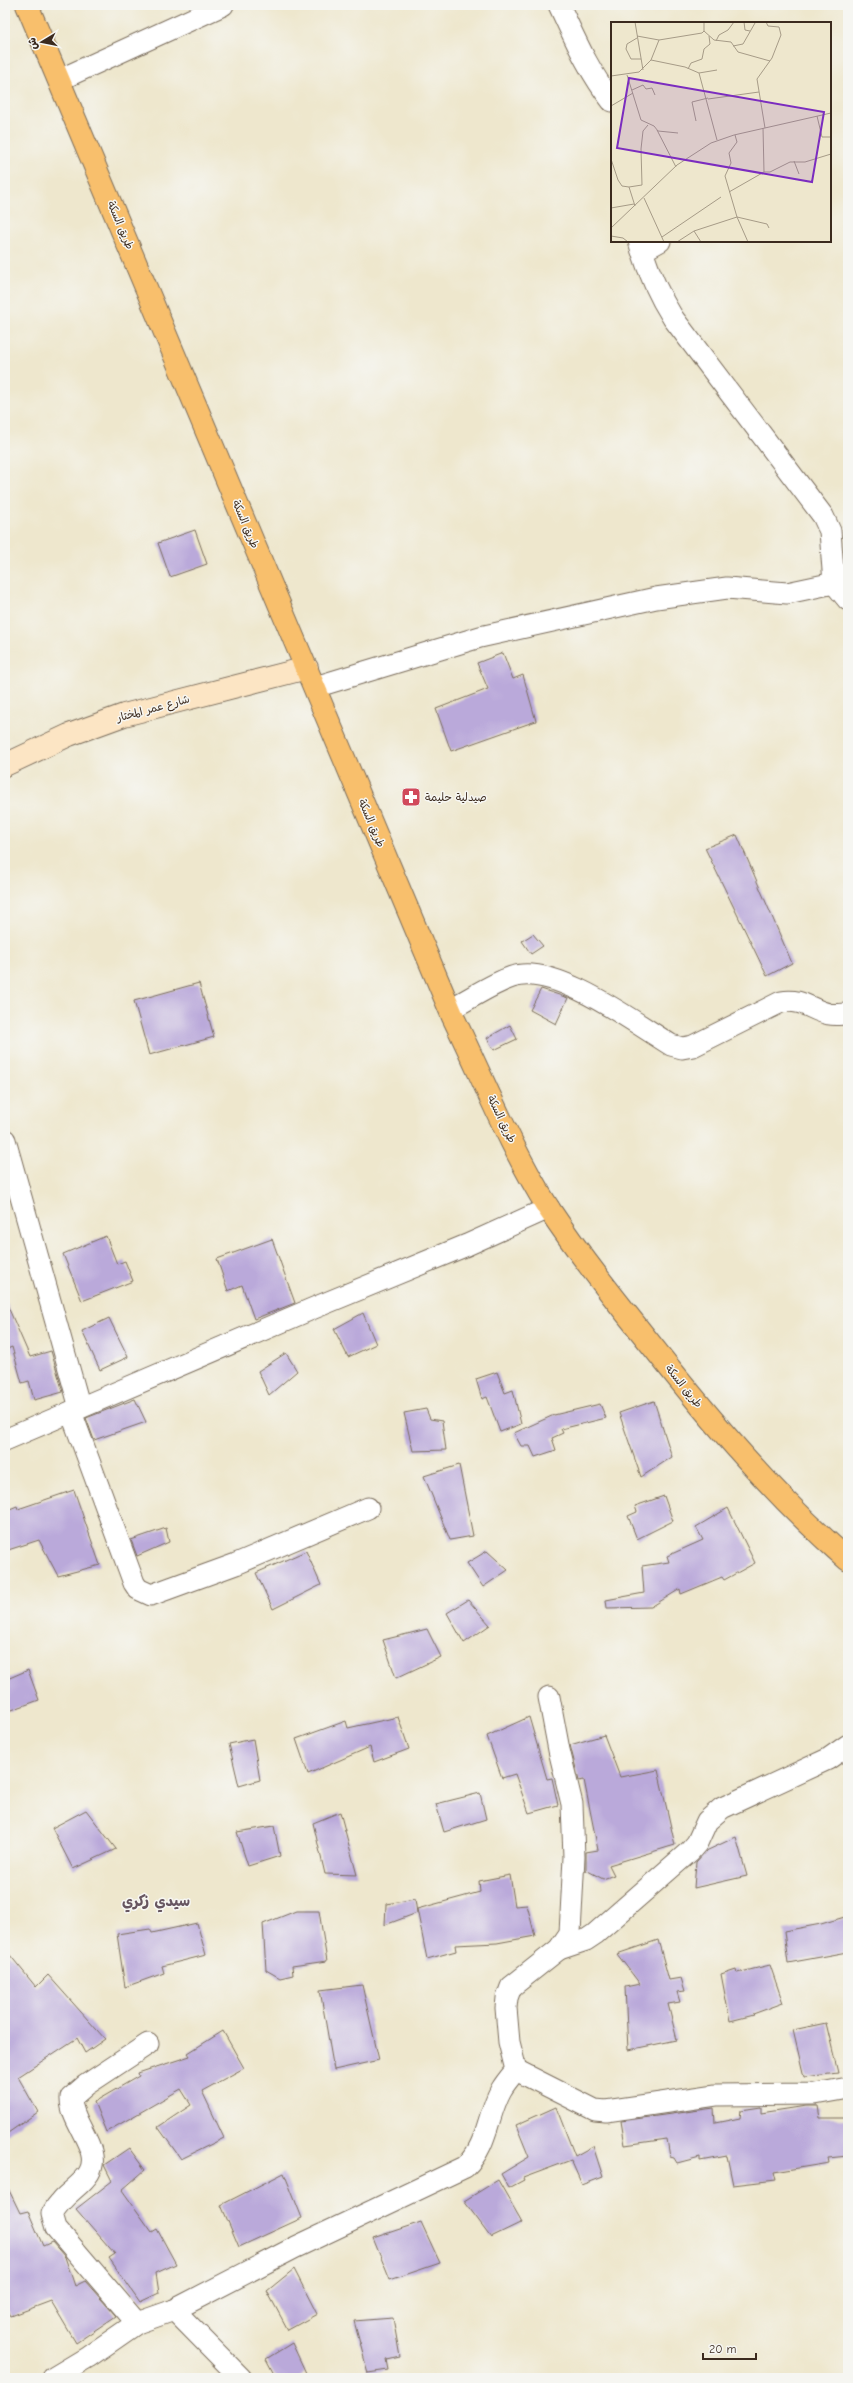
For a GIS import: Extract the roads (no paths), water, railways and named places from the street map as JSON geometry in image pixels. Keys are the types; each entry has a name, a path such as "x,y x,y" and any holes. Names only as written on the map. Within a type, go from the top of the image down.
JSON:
{"main road":[{"name":"طريق السكة","path":"27,5 450,1010 523,1163 549,1208 597,1277 738,1452 818,1533 848,1560"}],"street":[{"path":"59,80 223,5"},
{"path":"559,5 583,58 611,100"},
{"path":"647,244 660,297 673,318 823,516 830,531 834,583 848,600"},
{"path":"311,677 480,637 656,598 727,588 787,593 834,583"},
{"name":"شارع عمر المختار","path":"5,765 69,735 124,715 311,677"},
{"path":"450,1010 512,976 538,974 595,997 671,1045 682,1048 693,1046 781,1002 792,1000 802,1002 829,1014 848,1014"},
{"path":"5,1140 75,1410 134,1583 138,1589 151,1595 236,1564 368,1508"},
{"path":"5,1440 314,1308 467,1245 549,1208"},
{"path":"549,1697 559,1750 572,1804 574,1857 570,1933 559,1949 511,1987 507,1998 509,2042 516,2070 595,2110 606,2111 716,2095 815,2094 848,2088"},
{"path":"559,1949 586,1940 595,1934 690,1851 697,1842 707,1821 722,1808 815,1766 848,1746"},
{"path":"137,2323 56,2228 52,2214 58,2202 89,2174 94,2161 90,2148 71,2109 71,2098 86,2085 148,2044"},
{"path":"53,2378 88,2357 137,2323 174,2310 296,2246 465,2167 473,2160 484,2138 500,2091 516,2070"},
{"path":"174,2310 241,2378"}],"place":[{"name":"صيدلية حليمة","path":"411,797"}],"district":[{"name":"سيدي زكري","path":"156,1901"}]}
